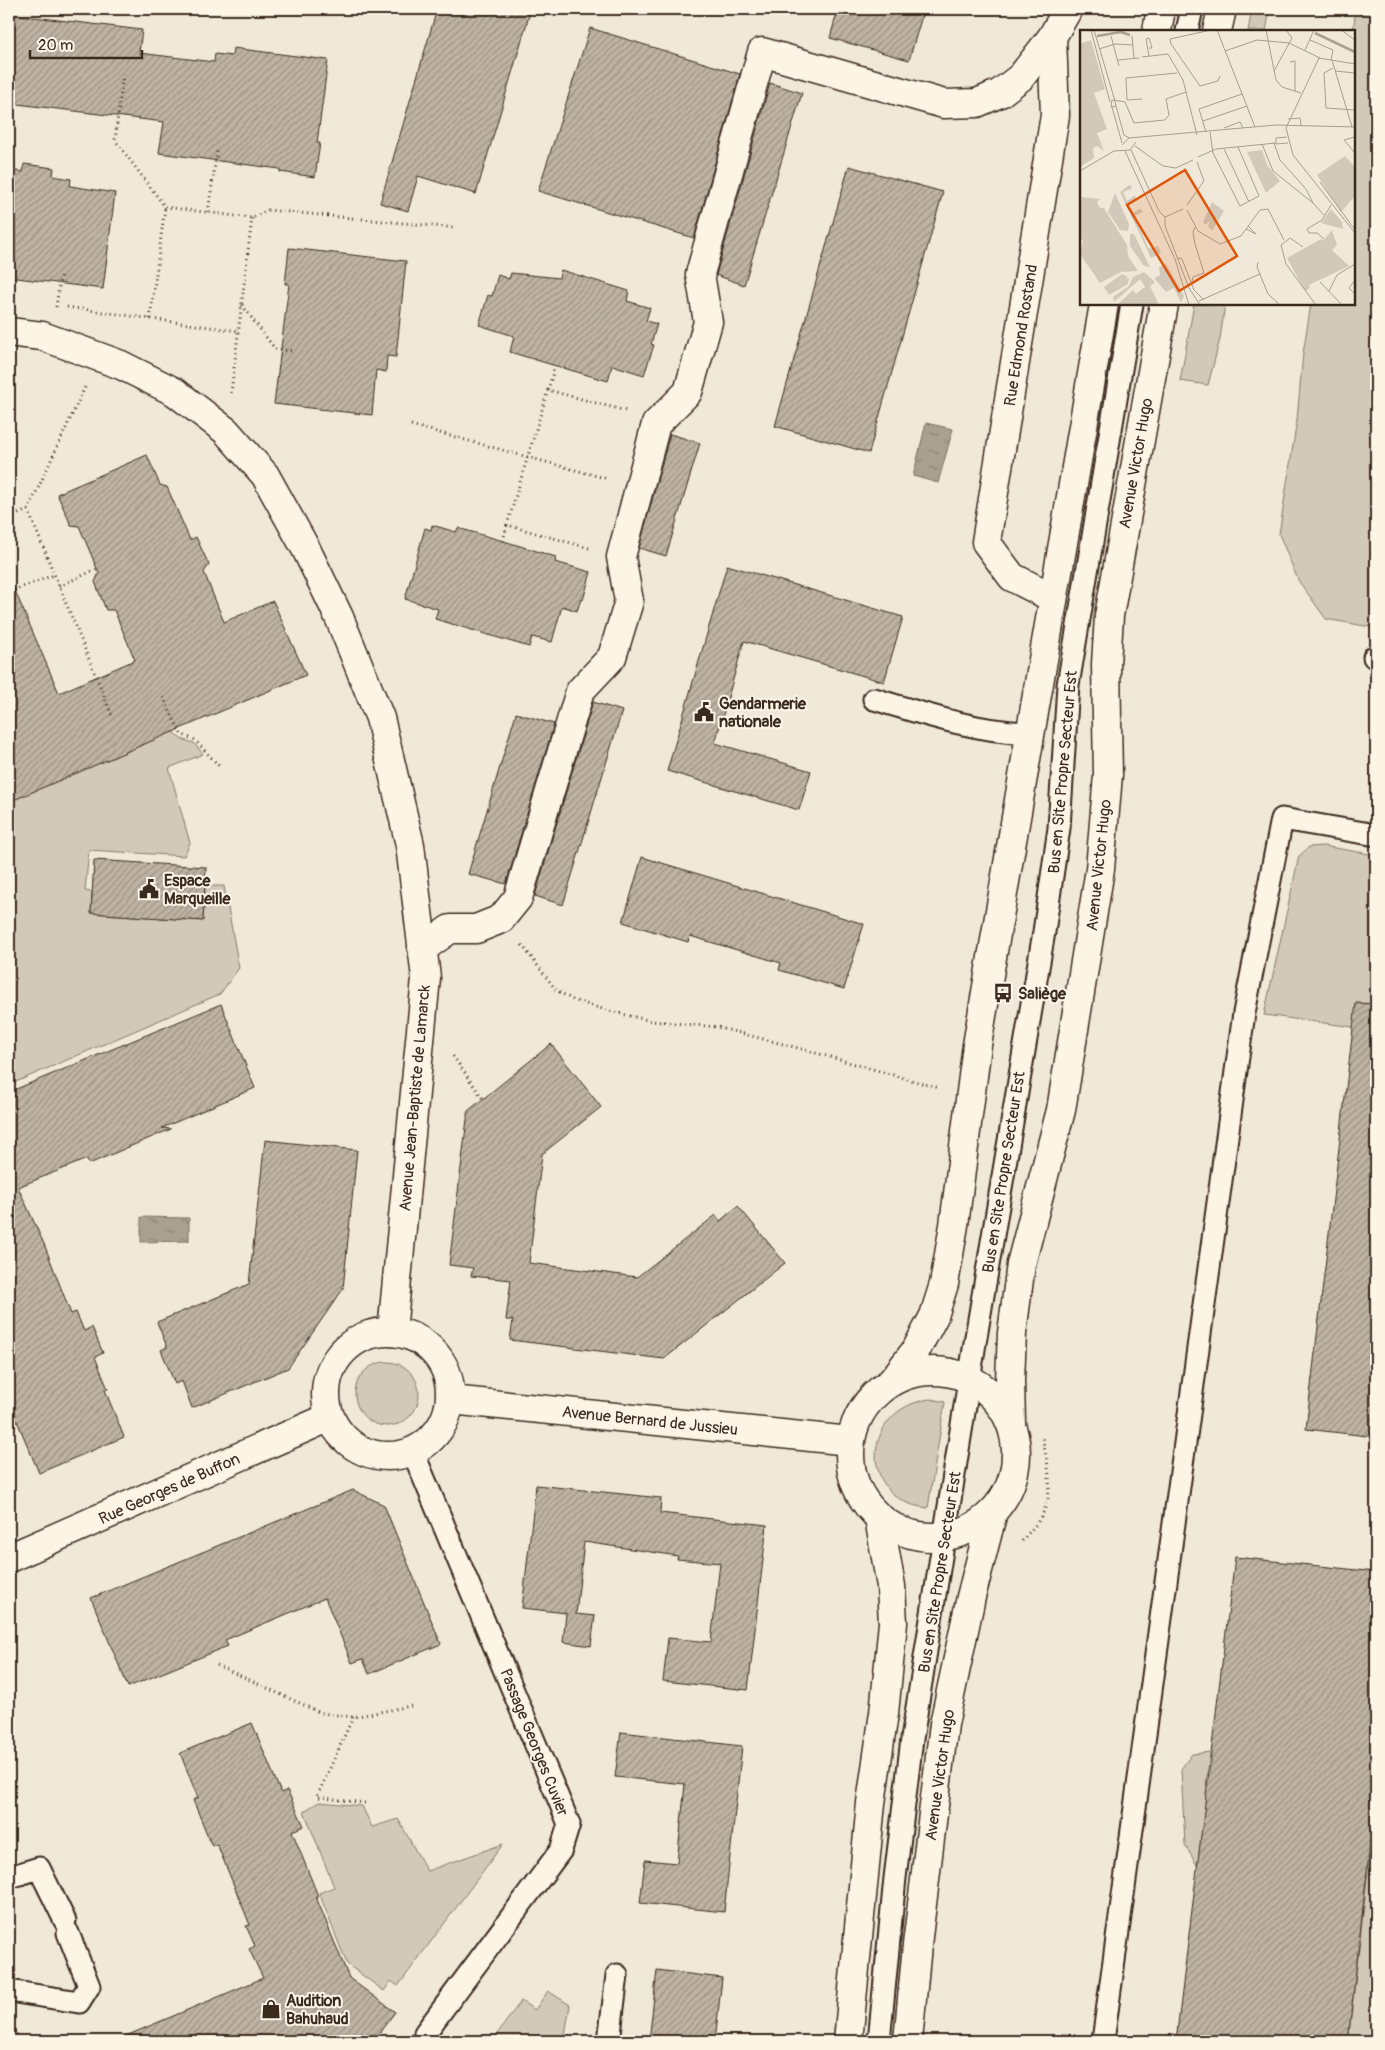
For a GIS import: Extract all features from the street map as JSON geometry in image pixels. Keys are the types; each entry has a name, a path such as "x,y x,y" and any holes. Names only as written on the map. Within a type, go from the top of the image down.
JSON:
{"street":[{"path":"422,949 450,929 476,928 501,919 518,898 580,691 612,657 629,601 622,557 656,424 688,392 708,322 700,274 762,52 944,104 977,103 1000,93 1021,77 1052,37 1068,9"},
{"path":"1157,30 1161,9"},
{"path":"1217,30 1222,9"},
{"name":"Rue Edmond Rostand","path":"1052,37 1055,115 986,542 1012,577 1054,598"},
{"path":"892,1381 911,1373 931,1370 951,1372 970,1379 987,1390 1011,1423 1017,1459 1013,1476 1006,1496 993,1512 979,1524 962,1532 944,1537 926,1538 893,1528 879,1518 864,1502 854,1483 849,1463 850,1441 854,1427 868,1400 892,1381 916,1350 934,1316 944,1284 954,1225 970,1097 1030,732 1104,305"},
{"name":"Avenue Victor Hugo","path":"1011,1423 1012,1333 1020,1264 1061,1110 1096,904 1108,775 1106,664 1109,616 1164,305"},
{"name":"Avenue Jean-Baptiste de Lamarck","path":"9,332 42,336 122,365 174,392 226,431 265,475 306,549 339,617 380,718 410,845 426,978 392,1332"},
{"path":"392,1332 409,1335 424,1342 436,1354 448,1375 451,1400 447,1417 439,1431 427,1443 413,1452 394,1456 374,1455 355,1447 340,1434 330,1417 326,1399 327,1381 333,1365 343,1350 358,1340 374,1333 392,1332"},
{"name":"Avenue Bernard de Jussieu","path":"451,1400 850,1441"},
{"name":"Rue Georges de Buffon","path":"9,1558 330,1417"},
{"name":"Avenue Victor Hugo","path":"908,2041 917,1945 944,1724 971,1597 993,1512"},
{"path":"848,2041 871,1803 884,1713 893,1623 891,1586 879,1518"}],"lane":[{"path":"1187,30 1192,9"},
{"name":"Bus en Site Propre Secteur Est","path":"879,2041 894,1878 911,1748 1044,932 1059,828 1068,686 1132,305"},
{"path":"874,699 925,714 1006,732 1030,732"},
{"path":"1102,2041 1244,1013 1282,819 1376,835"},
{"name":"Passage Georges Cuvier","path":"413,1452 569,1824 561,1850 424,2033"},
{"path":"9,1876 39,1868 66,1927 89,1986 79,2002 9,1991"},
{"path":"609,2041 617,1975"}],"path":[{"path":"123,74 115,140 165,207 150,318"},
{"path":"208,212 217,151"},
{"path":"165,207 252,218 268,210 456,228"},
{"path":"226,431 252,218"},
{"path":"242,305 275,349 292,351"},
{"path":"56,306 238,331"},
{"path":"9,518 28,510 99,357"},
{"path":"503,541 555,366"},
{"path":"548,390 635,413 656,424"},
{"path":"411,425 640,488"},
{"path":"28,510 113,718"},
{"path":"507,525 622,557"},
{"path":"59,586 97,569"},
{"path":"9,592 54,575"},
{"path":"163,696 181,734 195,740 220,767"},
{"path":"501,919 535,960 556,990 573,1000 609,1011 652,1020 717,1027 802,1048 970,1097"},
{"path":"420,1044 447,1048 483,1099"},
{"path":"217,1665 321,1713 353,1717 411,1706"},
{"path":"353,1717 317,1797 365,1803"}],"shaded area":[{"path":"1252,9 1270,9 1266,30 1248,30"},
{"path":"1356,9 1376,9 1376,628 1326,619 1298,580 1279,534 1297,420 1303,353 1311,305 1355,305 1355,30 1353,30"},
{"path":"1194,305 1225,305 1220,339 1208,385 1180,381"},
{"path":"163,710 175,734 181,739 194,743 203,754 169,768 190,843 184,856 89,850 85,891 92,892 91,913 203,921 205,886 224,886 239,968 220,994 9,1085 9,790 13,800"},
{"path":"1323,846 1376,855 1376,1030 1264,1015 1299,856 1309,847"},
{"path":"387,1362 399,1365 410,1371 416,1382 419,1394 416,1406 410,1417 399,1423 387,1426 375,1423 364,1417 358,1406 355,1394 358,1382 364,1371 375,1365"},
{"path":"930,1399 945,1402 928,1508 905,1502 889,1490 879,1474 876,1455 880,1436 890,1419 907,1406"},
{"path":"1210,1752 1206,1785 1374,1805 1376,1792 1376,2041 1348,2041 1371,1845 1203,1826 1198,1867 1185,1845 1181,1769 1192,1754"},
{"path":"319,1802 362,1806 372,1827 398,1819 427,1871 503,1844 398,1986 391,1981 384,1991 347,1964 319,1893 334,1887 304,1811"},
{"path":"548,1991 570,2005 564,2041 492,2041 521,2001 535,2010"}],"water":[{"path":"926,423 953,429 938,483 913,476"},
{"path":"141,1217 189,1218 189,1241 141,1242"}],"building":[{"path":"437,9 531,9 476,194 418,176 408,211 380,203"},
{"path":"838,9 924,9 909,60 830,38"},
{"path":"9,14 142,30 139,53 214,62 215,54 232,56 233,48 328,60 317,143 320,143 315,177 280,172 280,169 159,153 164,122 9,103"},
{"path":"590,28 740,74 694,238 538,191"},
{"path":"770,83 802,93 744,285 716,275"},
{"path":"24,164 54,168 53,176 71,179 70,186 115,193 103,289 9,277 9,170 23,172"},
{"path":"849,166 943,192 869,453 775,426"},
{"path":"289,248 406,261 396,357 387,356 386,372 376,370 372,415 274,404 289,284 285,284"},
{"path":"561,270 629,291 627,301 650,308 646,321 657,324 651,344 654,345 644,375 612,365 608,381 546,363 510,352 514,336 479,325 488,295 492,296 498,275 509,279 511,273 559,278"},
{"path":"670,434 700,443 666,556 639,548"},
{"path":"147,455 160,485 167,487 190,540 196,537 209,565 204,572 224,622 273,601 306,675 9,802 9,577 59,693 135,660 114,610 106,610 95,582 99,573 79,526 71,525 57,494"},
{"path":"432,525 456,532 458,528 507,542 556,557 555,562 591,572 583,600 581,599 577,611 562,606 552,642 532,637 529,647 435,619 438,609 405,599 425,528 431,530"},
{"name":"Gendarmerie nationale","path":"727,565 903,617 884,682 744,641 715,743 811,771 799,810 667,771"},
{"path":"593,702 622,711 563,905 535,896"},
{"path":"516,713 554,724 506,884 468,874"},
{"path":"642,857 864,924 844,989 779,970 781,963 690,936 688,942 623,922"},
{"name":"Espace Marqueille","path":"94,860 206,867 203,921 91,913"},
{"path":"1356,1003 1376,1004 1376,1437 1306,1429"},
{"path":"221,1004 255,1088 162,1128 171,1129 89,1164 87,1159 18,1187 44,1244 71,1314 76,1312 84,1331 92,1327 103,1353 95,1357 108,1389 105,1390 124,1437 39,1473 9,1402 9,1092"},
{"path":"551,1044 601,1107 542,1154 529,1263 637,1277 716,1215 720,1221 738,1206 785,1263 664,1359 510,1340 513,1320 506,1320 511,1280 471,1276 473,1268 449,1265 468,1111"},
{"path":"265,1140 357,1150 343,1289 288,1368 192,1408 182,1381 175,1384 161,1350 167,1347 157,1322 249,1284"},
{"path":"536,1485 661,1498 660,1513 767,1525 748,1690 663,1681 668,1638 711,1642 720,1563 677,1559 678,1556 584,1542 576,1614 595,1616 591,1646 563,1642 566,1613 522,1608"},
{"path":"353,1490 384,1505 441,1644 369,1674 363,1659 352,1663 325,1598 225,1640 228,1646 128,1687 91,1598"},
{"path":"1235,1557 1376,1572 1376,1792 1348,2041 1176,2041"},
{"path":"252,1723 281,1793 287,1790 304,1826 292,1831 349,1978 395,2012 373,2041 114,2041 263,1978 249,1949 255,1946 246,1926 250,1925 217,1844 212,1846 193,1800 198,1798 180,1753"},
{"path":"621,1732 742,1746 724,1912 640,1903 645,1860 677,1863 685,1784 615,1777"},
{"path":"657,1970 722,1978 715,2041 649,2041"}],"place":[{"name":"Gendarmerie nationale","path":"704,712"},
{"name":"Espace Marqueille","path":"149,889"},
{"name":"Saliège","path":"1003,993"},
{"name":"Audition Bahuhaud","path":"271,2009"}]}
